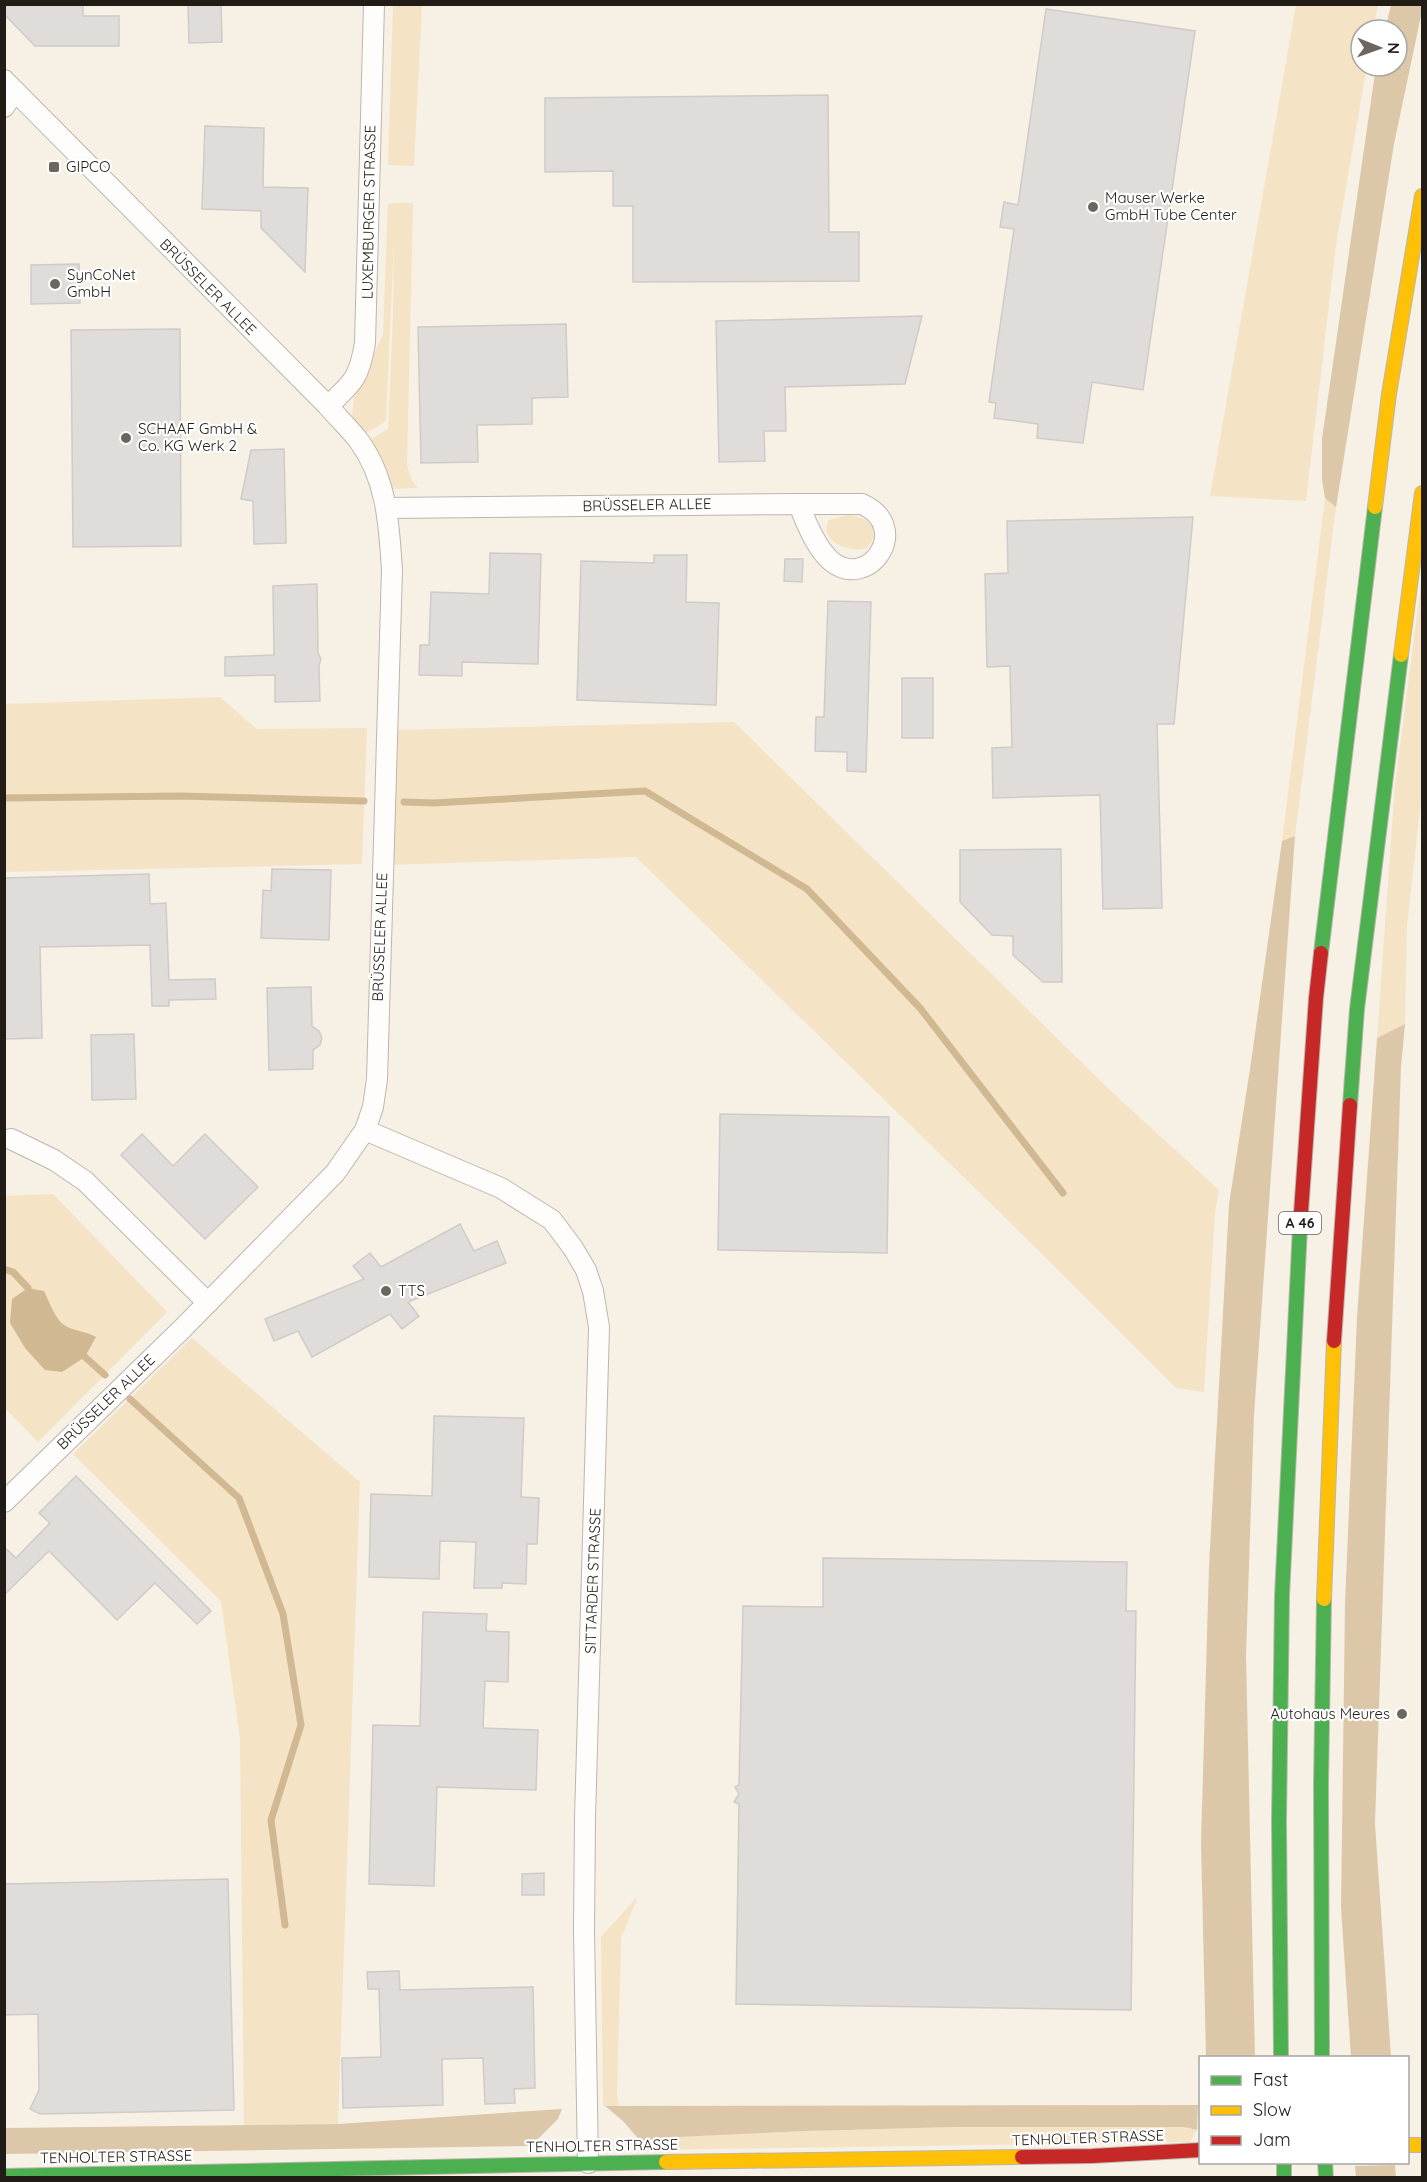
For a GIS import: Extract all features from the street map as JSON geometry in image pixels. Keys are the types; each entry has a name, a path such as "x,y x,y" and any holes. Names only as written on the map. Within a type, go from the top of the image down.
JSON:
{"main road":[{"name":"A 46","path":"1281,2056 1279,1821 1282,1596 1298,1260 1316,998 1389,394 1422,195"},
{"name":"A 46","path":"1322,2056 1321,1784 1324,1605 1335,1336 1357,1009 1422,494"},
{"name":"TENHOLTER STRASSE","path":"4,2176 588,2163 1092,2156 1199,2150"}],"street":[{"name":"LUXEMBURGER STRASSE","path":"328,406 354,381 362,364 365,343 374,4"},
{"name":"BRÜSSELER ALLEE","path":"4,1502 208,1303 335,1173 365,1130 373,1107 377,1079 392,570 387,508 382,484 360,442 328,406 8,93"},
{"name":"BRÜSSELER ALLEE","path":"387,508 799,504 862,504 878,514 886,531 882,550 877,558 860,568 850,569 833,562 826,556 806,525 799,504"},
{"name":"SITTARDER STRASSE","path":"365,1130 501,1188 552,1220 586,1270 593,1291 599,1327 585,1818 584,1931 588,2163"},
{"path":"11,1139 54,1160 85,1181 208,1303"}],"shaded area":[{"path":"393,5 422,5 414,166 388,165"},
{"path":"1296,5 1378,5 1375,18 1349,18 1349,78 1365,78 1336,245 1306,501 1210,496"},
{"path":"1391,5 1422,5 1409,73 1409,18 1388,18"},
{"path":"1374,78 1408,78 1394,144 1336,507 1325,498 1322,480 1322,439"},
{"path":"413,203 407,465 412,481 418,488 390,489 368,441 388,429 394,239 386,421 363,435 352,415 354,398 383,334 388,204"},
{"path":"1325,498 1336,507 1295,836 1282,841"},
{"path":"848,515 861,518 871,525 874,535 867,548 845,547 832,540 828,534 829,520"},
{"path":"1422,576 1422,791 1407,926 1405,1024 1377,1038 1395,784"},
{"path":"220,697 257,729 367,728 362,864 5,872 5,704"},
{"path":"734,722 1114,1094 1219,1190 1215,1213 1204,1392 1176,1388 636,857 388,865 391,730"},
{"path":"1295,836 1254,1415 1246,1656 1255,2056 1206,2056 1201,1842 1209,1566 1229,1204 1282,841"},
{"path":"1405,1024 1401,1067 1375,1824 1391,2056 1351,2056 1341,1908 1345,1604 1357,1317 1377,1038"},
{"path":"53,1194 167,1312 38,1442 5,1408 4,1196"},
{"path":"28,1288 44,1291 55,1314 64,1325 96,1337 85,1357 62,1372 45,1370 25,1348 10,1323 12,1299"},
{"path":"192,1338 360,1482 338,2124 244,2125 240,1739 221,1601 73,1454"},
{"path":"638,1896 621,1938 617,2095 619,2106 603,2106 601,1937"},
{"path":"1198,2105 1197,2130 1184,2127 956,2127 657,2138 641,2142 623,2121 605,2106"},
{"path":"562,2109 558,2119 531,2146 5,2154 5,2128 338,2124"},
{"path":"956,2127 1184,2127 1197,2130 1190,2142 648,2150 648,2141 657,2138"},
{"path":"1395,2165 1396,2177 1356,2177 1355,2166"}],"building":[{"path":"4,4 83,4 83,16 119,16 119,46 35,46 4,14"},
{"path":"188,4 221,4 222,42 189,43"},
{"name":"Mauser Werke GmbH Tube Center","path":"1046,9 1195,31 1143,390 1092,382 1083,443 1037,438 1038,424 994,418 996,403 989,402 1014,229 1000,227 1004,202 1018,205"},
{"path":"828,95 829,232 859,232 859,281 633,282 633,206 613,206 613,171 545,172 545,98"},
{"path":"205,126 264,128 263,187 308,188 305,272 261,228 261,211 202,209"},
{"name":"SynCoNet GmbH","path":"79,264 80,303 31,304 31,265"},
{"path":"922,316 905,384 785,387 786,431 764,431 765,461 719,462 716,321"},
{"path":"566,324 568,397 532,398 532,424 477,425 478,462 421,463 418,327"},
{"name":"SCHAAF GmbH & Co. KG Werk 2","path":"180,329 181,546 73,547 71,330"},
{"path":"284,449 286,543 254,544 253,501 241,499 251,450"},
{"path":"1193,517 1174,724 1157,724 1162,908 1103,909 1100,795 993,798 992,748 1012,747 1010,666 987,667 985,574 1008,573 1007,521"},
{"path":"490,553 541,554 538,664 462,662 462,676 419,675 420,645 429,645 431,592 489,594"},
{"path":"654,555 687,555 686,602 719,603 716,705 577,700 581,561 654,563"},
{"path":"785,559 803,559 802,582 784,581"},
{"path":"317,584 318,653 321,659 319,666 320,701 275,702 275,675 225,676 225,657 274,655 273,586"},
{"path":"828,601 871,602 866,772 847,771 847,752 815,751 816,717 824,717"},
{"path":"902,678 933,678 933,738 902,738"},
{"path":"1061,849 1062,982 1043,982 1013,955 1013,936 992,935 960,902 960,850"},
{"path":"272,869 331,870 329,940 261,938 263,890 271,891"},
{"path":"149,874 150,904 166,903 169,980 215,979 216,999 169,1000 169,1006 152,1006 150,945 40,947 42,1038 4,1039 4,878"},
{"path":"311,987 312,1026 319,1031 322,1038 320,1045 313,1050 313,1069 269,1070 267,988"},
{"path":"134,1034 136,1099 92,1100 91,1035"},
{"path":"720,1114 889,1117 887,1253 718,1250"},
{"path":"142,1134 173,1166 205,1134 258,1187 205,1239 121,1155"},
{"name":"TTS","path":"460,1224 474,1251 497,1241 506,1263 408,1302 419,1316 402,1329 390,1314 312,1357 298,1331 274,1341 265,1319 364,1279 353,1266 370,1253 381,1267"},
{"path":"434,1416 524,1418 521,1497 539,1498 537,1544 527,1544 526,1584 502,1583 502,1588 474,1588 476,1542 440,1541 439,1579 369,1577 371,1494 432,1496"},
{"path":"76,1476 211,1611 197,1624 155,1583 117,1620 49,1551 4,1595 4,1547 16,1558 50,1523 39,1513"},
{"path":"823,1558 1127,1562 1126,1611 1136,1611 1131,2010 736,2004 739,1804 734,1802 739,1794 735,1787 739,1785 743,1606 823,1607"},
{"path":"423,1612 487,1614 486,1631 509,1632 508,1682 485,1681 483,1728 538,1730 536,1790 437,1787 434,1886 369,1884 373,1725 420,1726"},
{"path":"544,1873 544,1895 522,1895 522,1874"},
{"path":"228,1879 234,2110 40,2114 30,2109 39,2090 38,2014 4,2015 4,1884"},
{"path":"399,1971 400,1990 533,1987 535,2088 514,2089 515,2103 485,2104 483,2058 442,2059 443,2105 343,2108 342,2058 381,2057 379,1989 368,1989 367,1972"}],"waterway":[{"path":"404,802 434,803 645,791 807,889 920,1008 1063,1193"},
{"path":"4,798 180,796 364,801"},
{"path":"4,1269 13,1272 28,1288"},
{"path":"85,1357 105,1375"},
{"path":"130,1399 239,1498 283,1614 301,1725 271,1820 285,1925"}],"traffic: fast":[{"path":"1321,953 1375,507"},
{"path":"1350,1105 1357,1009 1401,655"},
{"path":"1281,2056 1279,1821 1282,1596 1300,1227"},
{"path":"1322,2056 1321,1784 1324,1599"},
{"path":"4,2176 666,2162"},
{"path":"1284,2164 1284,2178"},
{"path":"1325,2164 1326,2178"}],"traffic: slow":[{"path":"1375,507 1389,394 1422,196"},
{"path":"1401,655 1422,493"},
{"path":"1324,1599 1334,1341"},
{"path":"1409,2145 1422,2145"},
{"path":"666,2162 1022,2157"}],"traffic: jam":[{"path":"1300,1227 1321,953"},
{"path":"1334,1341 1350,1105"},
{"path":"1022,2157 1199,2150"}],"place":[{"name":"GIPCO","path":"54,167"},
{"name":"Mauser Werke GmbH Tube Center","path":"1093,207"},
{"name":"SynCoNet GmbH","path":"55,284"},
{"name":"SCHAAF GmbH & Co. KG Werk 2","path":"126,438"},
{"name":"TTS","path":"386,1291"},
{"name":"Autohaus Meures","path":"1402,1714"}]}
